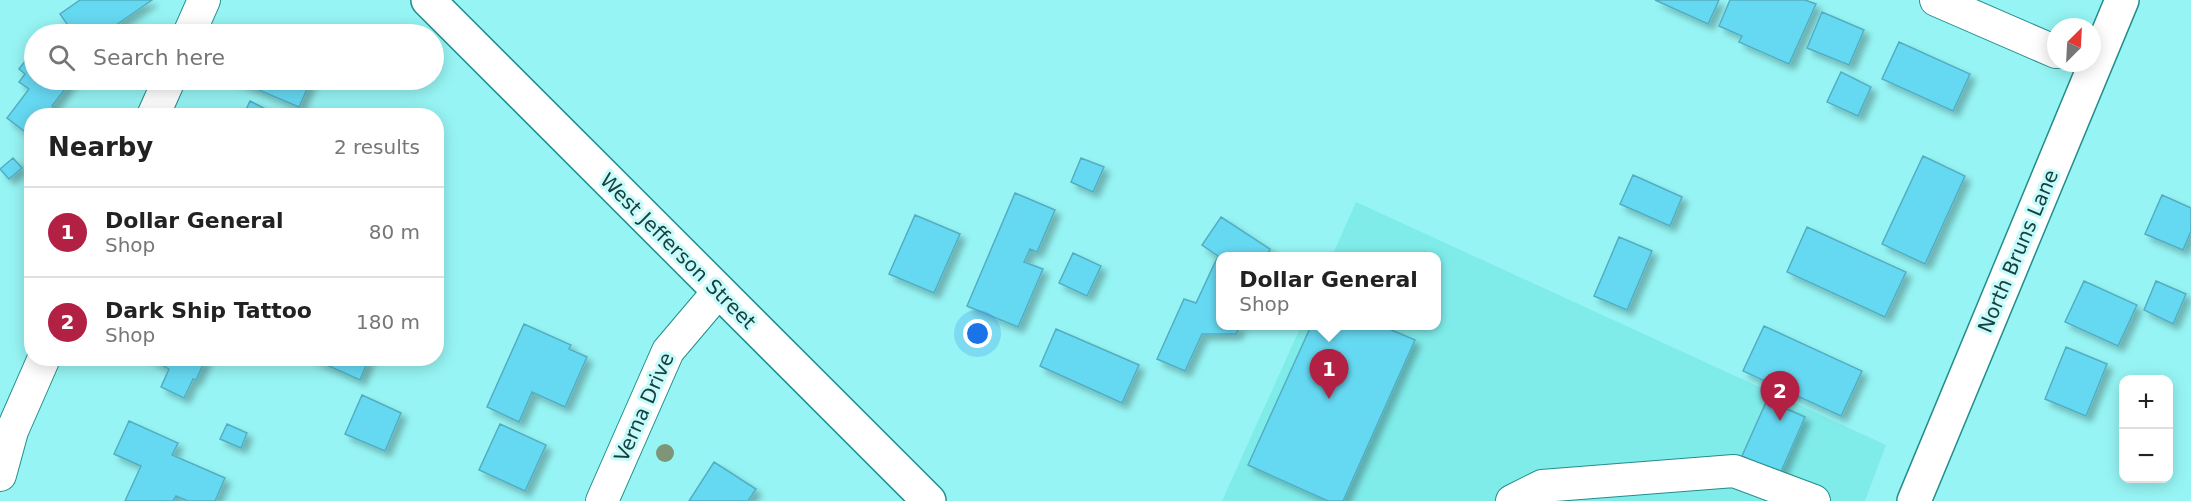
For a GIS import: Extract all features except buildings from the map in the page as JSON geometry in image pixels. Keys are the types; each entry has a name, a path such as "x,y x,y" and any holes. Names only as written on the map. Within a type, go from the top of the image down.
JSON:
{"main road":[{"name":"West Jefferson Street","path":"428,0 929,501"},
{"name":"North Bruns Lane","path":"2101,40 2122,0"},
{"name":"North Bruns Lane","path":"1914,501 2085,72"}],"street":[{"path":"193,24 204,0"},
{"path":"1936,0 2047,48"},
{"path":"157,108 165,90"},
{"name":"Verna Drive","path":"602,501 668,351 718,292"},
{"path":"0,475 12,431 40,366"},
{"path":"1512,501 1542,486 1734,471 1814,501"}],"shaded area":[{"path":"1356,202 1886,445 1865,501 1222,501 1299,330 1441,330 1441,252 1334,252"}],"place":[{"name":"Dollar General","path":"1329,399"},
{"name":"Dark Ship Tattoo","path":"1780,421"}]}
